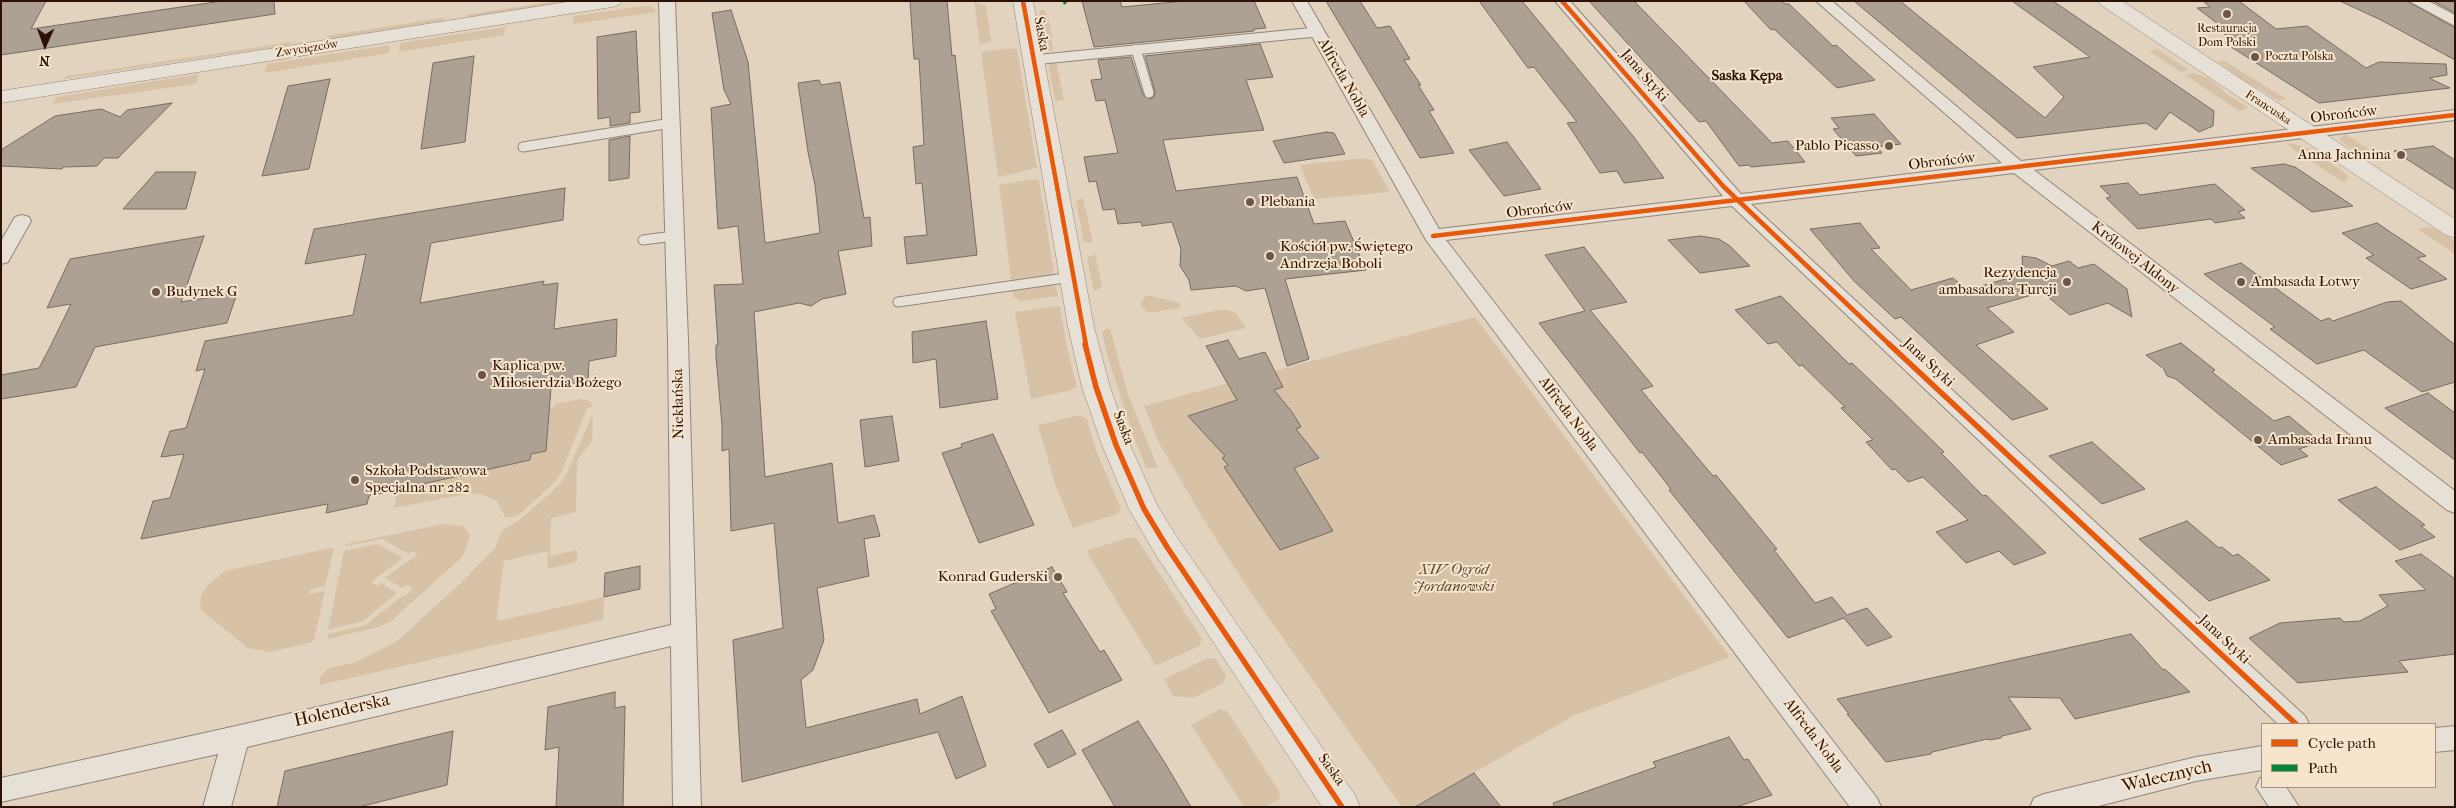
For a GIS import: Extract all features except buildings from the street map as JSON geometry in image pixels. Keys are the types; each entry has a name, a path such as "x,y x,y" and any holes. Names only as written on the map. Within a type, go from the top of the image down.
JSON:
{"street":[{"name":"Zwycięzców","path":"1,96 612,1"},
{"name":"Niekłańska","path":"667,1 687,807"},
{"name":"Saska","path":"1022,1 1081,327 1104,414 1144,509 1173,558 1342,807"},
{"name":"Alfreda Nobla","path":"1299,1 1433,236 1867,807"},
{"name":"Jana Styki","path":"1562,1 1736,199 2295,723"},
{"name":"Królowej Aldony","path":"1824,1 2016,166 2455,504"},
{"name":"Francuska","path":"2108,1 2455,230"},
{"path":"2416,1 2455,21"},
{"name":"Obrońców","path":"1433,236 2455,115"},
{"path":"1,258 22,221"},
{"name":"Holenderska","path":"1,790 236,738 304,720 684,633"},
{"path":"217,807 236,738"},
{"path":"2436,740 2455,738"},
{"name":"Walecznych","path":"2044,807 2196,769 2258,765"},
{"path":"2271,788 2284,807"}],"lane":[{"path":"1033,60 1316,32"},
{"path":"1136,49 1150,93"},
{"path":"523,147 671,123"},
{"path":"643,240 674,236"},
{"path":"898,302 1072,278"}],"green space":[{"path":"555,1 575,1 469,17 465,15"},
{"path":"974,1 986,6 991,41 988,43 980,44"},
{"path":"643,6 652,7 657,12 573,24 573,16"},
{"path":"1045,10 1051,28 1053,51 1046,50 1039,12"},
{"path":"447,17 443,21 333,39 326,36"},
{"path":"505,27 504,35 399,52 400,43"},
{"path":"297,41 288,45 64,79 66,76"},
{"path":"390,45 389,53 264,73 267,64"},
{"path":"1013,48 1017,50 1037,168 998,177 981,52"},
{"path":"2157,49 2189,70 2181,72 2149,51"},
{"path":"2223,60 2286,99 2279,101 2258,88 2231,76 2217,63 2243,79 2218,62"},
{"path":"1056,61 1064,100 1055,101 1048,63"},
{"path":"2193,73 2209,78 2227,94 2249,108 2239,111 2185,75"},
{"path":"199,74 196,84 52,104 56,97"},
{"path":"2345,134 2379,156 2375,160 2368,160 2342,142 2340,138"},
{"path":"2286,142 2308,148 2344,172 2348,177 2344,183 2294,150"},
{"path":"1363,158 1372,160 1390,192 1314,199 1300,165"},
{"path":"1034,179 1039,180 1054,272 1051,275 1011,281 999,185"},
{"path":"1083,198 1093,243 1084,242 1076,201"},
{"path":"2425,227 2434,228 2455,241 2455,254 2417,229"},
{"path":"1095,254 1102,287 1094,291 1087,258"},
{"path":"1052,285 1056,287 1058,296 1022,301 1013,297 1012,290"},
{"path":"1146,295 1180,303 1179,308 1148,313 1140,304"},
{"path":"1060,306 1068,352 1077,387 1072,390 1031,399 1015,312"},
{"path":"1223,309 1235,312 1246,328 1200,339 1181,318"},
{"name":"XIV Ogród Jordanowski","path":"1475,317 1730,657 1575,715 1414,807 1402,807 1249,590 1207,525 1159,443 1144,406"},
{"path":"1110,329 1129,397 1158,468 1146,468 1134,438 1108,358 1102,332"},
{"path":"581,399 590,401 593,407 587,408 562,471 555,482 521,513 513,517 505,517 497,501 483,495 471,493 394,508 397,490 530,460 531,454 546,451 548,423 533,426 514,416 554,407 555,404"},
{"path":"593,413 592,441 577,460 576,512 551,518 550,556 577,550 577,562 547,569 548,551 504,561 497,616 498,621 604,597 603,620 320,685 320,677 327,669 356,662 396,642 465,579 495,548 502,531 522,518 559,485 566,475"},
{"path":"1080,415 1087,419 1095,448 1121,509 1117,514 1073,528 1055,484 1038,425"},
{"path":"443,524 463,526 470,535 465,552 459,560 391,621 379,627 327,639 328,634 366,625 413,589 407,585 402,588 385,578 418,554 412,551 409,554 382,539 345,546 346,544"},
{"path":"1130,537 1137,539 1202,639 1199,646 1156,666 1086,551"},
{"path":"378,544 403,558 371,582 377,586 381,583 397,593 363,621 328,630 344,551"},
{"path":"330,548 334,549 325,586 310,590 309,594 325,591 314,640 310,643 269,652 248,648 200,609 201,595 207,586 225,571"},
{"path":"1208,658 1216,659 1226,676 1223,683 1193,698 1173,696 1164,679"},
{"path":"1220,709 1227,711 1279,791 1280,799 1265,807 1244,807 1191,725"}],"cycle path":[{"path":"1023,1 1081,327 1096,387 1116,445 1144,509 1167,547 1342,807"},
{"path":"1562,1 1723,186 1750,214 2295,723"},
{"path":"1433,236 2455,115"}],"place":[{"name":"Restauracja Dom Polski","path":"2227,14"},
{"name":"Poczta Polska","path":"2255,57"},
{"name":"Pablo Picasso","path":"1889,146"},
{"name":"Anna Jachnina","path":"2401,155"},
{"name":"Plebania","path":"1250,202"},
{"name":"Kościół pw. Świętego Andrzeja Boboli","path":"1270,256"},
{"name":"Rezydencja ambasadora Turcji","path":"2067,282"},
{"name":"Ambasada Łotwy","path":"2241,282"},
{"name":"Budynek G","path":"156,292"},
{"name":"Kaplica pw. Miłosierdzia Bożego","path":"482,375"},
{"name":"Ambasada Iranu","path":"2258,440"},
{"name":"Szkoła Podstawowa Specjalna nr 282","path":"355,480"},
{"name":"Konrad Guderski","path":"1058,577"}],"district":[{"name":"Saska Kępa","path":"1747,76"}]}
